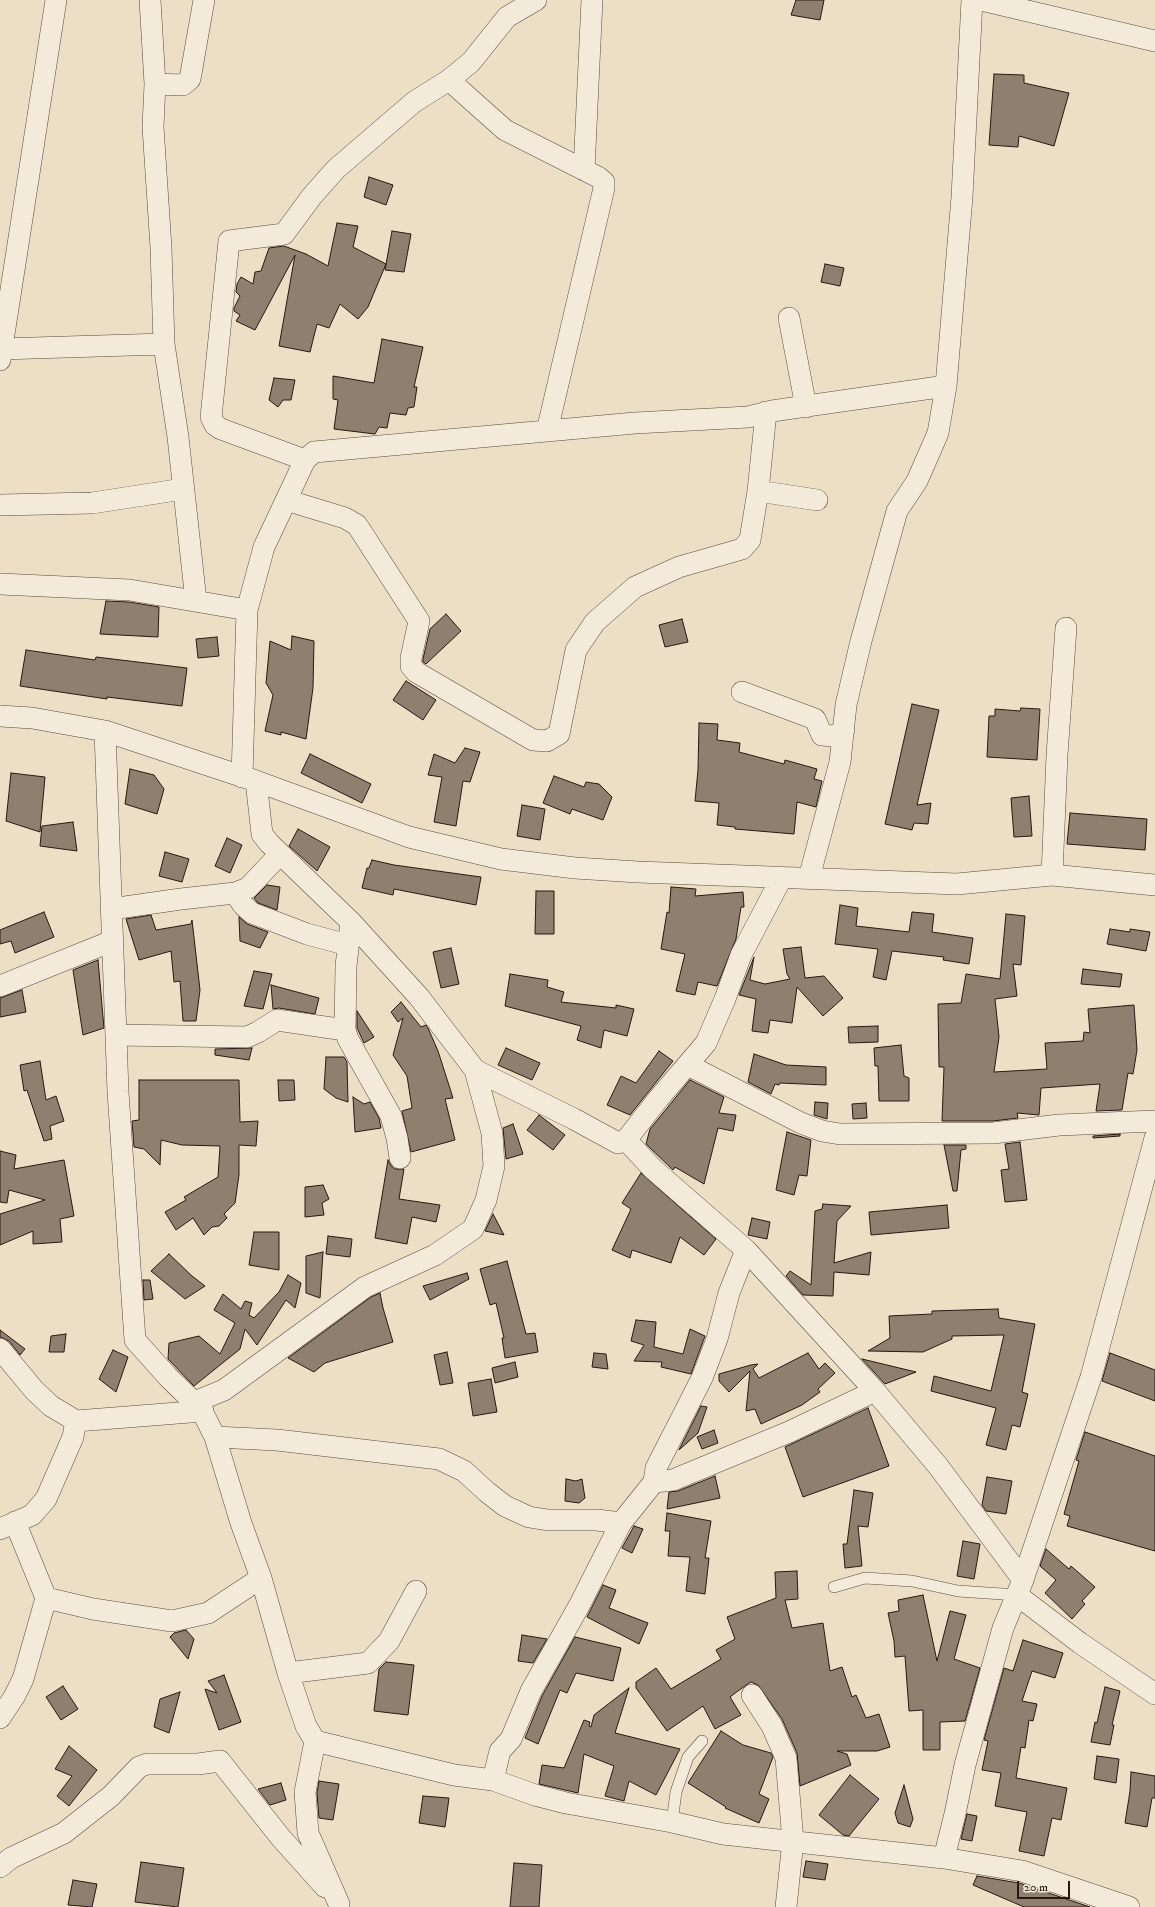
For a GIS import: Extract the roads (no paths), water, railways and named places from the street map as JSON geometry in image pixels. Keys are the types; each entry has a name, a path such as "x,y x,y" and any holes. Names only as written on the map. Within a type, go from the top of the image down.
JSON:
{"street":[{"path":"56,0 0,353 164,344"},
{"path":"150,0 155,84 153,127 161,248 164,344 178,437 196,601"},
{"path":"155,84 183,85 190,78 204,0"},
{"path":"305,460 222,429 215,425 211,417 228,241 284,234 312,196 336,169 414,102 449,80 471,62 507,17 536,0"},
{"path":"584,170 592,0"},
{"path":"809,878 840,762 846,705 861,641 897,511 917,481 938,433 946,386 962,197 972,0"},
{"path":"981,0 1155,40"},
{"path":"449,80 505,130 598,177 604,182 604,188 547,431"},
{"path":"789,318 806,407"},
{"path":"946,386 766,412 748,417 635,423 314,452 305,460 264,547 247,610 249,779 262,834 280,854 351,922 418,997 475,1070 492,1133 494,1166 486,1200 473,1229 435,1255 365,1287 224,1390 197,1401 215,1437 241,1523 261,1578 288,1673 306,1726 315,1740 454,1775 493,1780 535,1795 566,1803 672,1822 724,1834 944,1858 1022,1871 1129,1907"},
{"path":"286,500 345,518 356,526 419,622 411,658 411,666 416,672 533,740 547,741 559,734 576,650 595,622 635,587 679,567 742,549 750,540 758,491 766,412"},
{"path":"0,505 92,503 183,489"},
{"path":"758,491 817,500"},
{"path":"0,584 130,590 247,610"},
{"path":"1052,875 1057,755 1066,628"},
{"path":"742,692 814,719 822,736 834,736 844,730"},
{"path":"0,716 32,718 105,731 249,779 409,837 501,859 575,868 957,884 1052,875 1155,885"},
{"path":"105,731 118,1092 135,1340 168,1377 203,1411"},
{"path":"111,909 235,893 248,888 280,854"},
{"path":"475,1070 574,1119 618,1143 626,1140 659,1098 706,1043 725,999 741,955 782,877"},
{"path":"235,893 252,913 307,934 348,944"},
{"path":"351,922 348,944 344,1030 391,1116 398,1138 400,1158"},
{"path":"0,986 112,941"},
{"path":"116,1035 247,1037 277,1020 344,1030"},
{"path":"688,1065 801,1123 822,1131 840,1134 993,1133 1059,1125 1155,1121"},
{"path":"944,1858 956,1814 965,1765 1003,1628 1020,1588 1092,1377 1155,1138"},
{"path":"626,1140 653,1169 746,1250 875,1391 938,1466 1020,1588 1080,1643 1155,1694"},
{"path":"493,1780 500,1751 511,1739 531,1691 579,1606 621,1523 654,1482 656,1468 702,1378 717,1339 729,1293 746,1250"},
{"path":"0,1349 34,1390 51,1406 76,1421 203,1411"},
{"path":"654,1482 673,1480 775,1438 875,1391"},
{"path":"0,1718 14,1697 23,1679 46,1598 8,1526 32,1515 46,1499 73,1437 76,1421"},
{"path":"215,1437 277,1440 439,1459 464,1471 486,1492 506,1506 529,1517 548,1520 597,1520 621,1523"},
{"path":"46,1598 93,1609 172,1621 208,1613 261,1578"},
{"path":"288,1673 368,1663 389,1641 416,1590"},
{"path":"752,1695 772,1726 786,1758 793,1841 786,1907"},
{"path":"315,1740 305,1792 308,1833 340,1906"},
{"path":"0,1867 11,1858 64,1832 111,1796 139,1767 147,1764 198,1764 220,1761 281,1838 340,1906"}],"lane":[{"path":"834,1587 865,1578 912,1581 958,1591 1020,1588"},
{"path":"672,1822 676,1792 688,1757 702,1741"}]}
